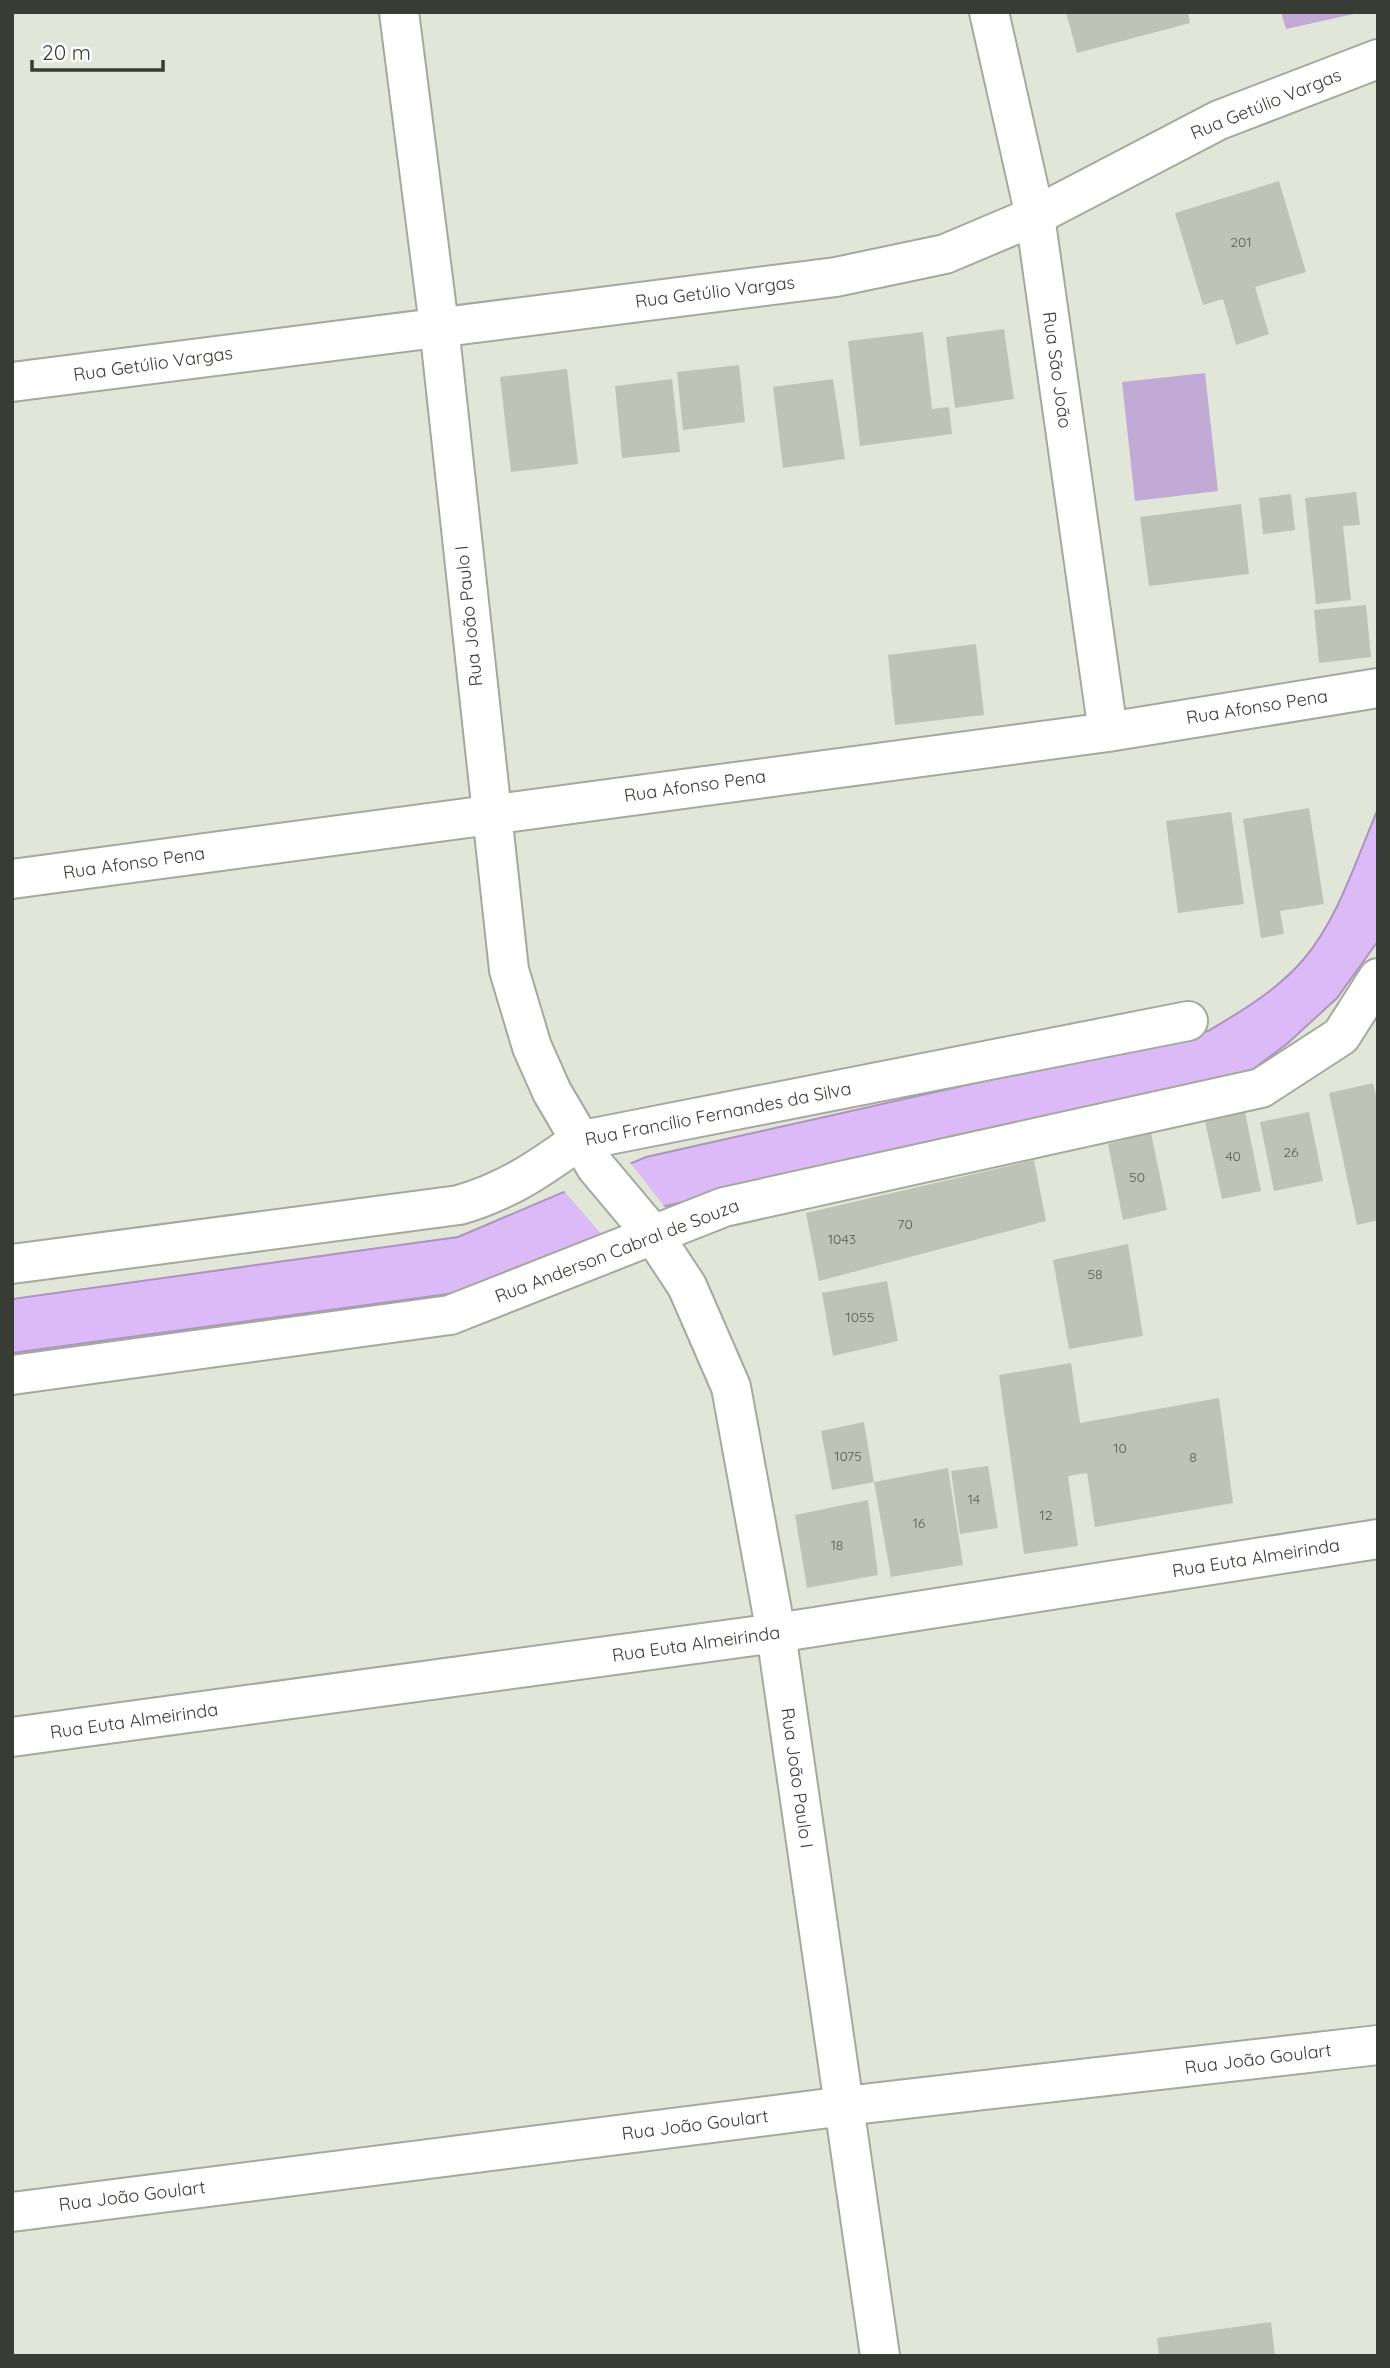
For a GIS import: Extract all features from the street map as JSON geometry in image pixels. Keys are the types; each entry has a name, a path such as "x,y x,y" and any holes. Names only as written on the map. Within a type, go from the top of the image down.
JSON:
{"street":[{"name":"Rua João Paulo I","path":"399,12 439,326 489,814 509,970 518,1009 537,1058 618,1192 687,1286 731,1387 776,1633 880,2356"},
{"name":"Rua São João","path":"989,12 1035,216 1108,732"},
{"name":"Rua Getúlio Vargas","path":"12,382 836,277 945,254 1035,216 1219,120 1378,59"},
{"name":"Rua Afonso Pena","path":"12,879 1108,732 1378,688"},
{"name":"Rua Anderson Cabral de Souza","path":"12,1375 450,1315 618,1192 724,1207 1261,1088 1341,1036 1378,978"},
{"name":"Rua Francílio Fernandes da Silva","path":"12,1264 459,1205 494,1195 525,1179 618,1192 1188,1021"},
{"name":"Rua Euta Almeirinda","path":"12,1737 776,1633 1378,1539"},
{"name":"Rua João Goulart","path":"12,2212 845,2106 1378,2045"}],"shaded area":[{"path":"1281,12 1363,12 1286,29"},
{"path":"1205,373 1218,491 1135,501 1122,382"},
{"path":"1378,809 1378,941 1337,998 1288,1043 1252,1070 1202,1086 657,1208 525,1271 463,1292 12,1353 12,1299 458,1237 646,1157 1208,1031 1246,1008 1303,960 1337,907"}],"pier":[{"path":"629,1161 667,1210 603,1236 563,1190"}],"building":[{"path":"1066,12 1188,12 1190,23 1077,53"},
{"path":"1279,181 1306,272 1255,287 1269,334 1236,345 1223,299 1203,305 1175,213"},
{"path":"1004,329 1014,399 955,408 946,337"},
{"path":"923,332 932,409 949,407 952,434 860,446 848,341"},
{"path":"739,365 745,422 683,430 677,372"},
{"path":"567,369 578,464 511,472 500,377"},
{"path":"672,379 680,452 622,458 615,386"},
{"path":"833,379 845,459 783,468 773,387"},
{"path":"1356,492 1360,525 1343,526 1351,600 1316,604 1305,498"},
{"path":"1291,494 1295,530 1263,534 1259,498"},
{"path":"1241,504 1249,574 1149,586 1140,517"},
{"path":"1366,605 1371,657 1319,663 1314,610"},
{"path":"976,644 984,715 895,725 888,655"},
{"path":"1309,808 1324,904 1280,911 1284,934 1261,938 1243,819"},
{"path":"1231,812 1244,904 1178,913 1166,821"},
{"path":"1373,1083 1378,1103 1378,1220 1357,1225 1329,1093"},
{"path":"1245,1112 1261,1191 1222,1199 1205,1121"},
{"path":"1309,1112 1323,1181 1274,1191 1260,1122"},
{"path":"1151,1133 1167,1210 1123,1220 1108,1144"},
{"path":"1034,1160 1046,1221 819,1281 806,1213"},
{"path":"1128,1244 1143,1336 1069,1349 1053,1260"},
{"path":"887,1281 898,1341 833,1356 822,1293"},
{"path":"1071,1363 1080,1423 1219,1398 1233,1503 1095,1527 1087,1473 1068,1476 1078,1546 1024,1554 999,1375"},
{"path":"864,1422 874,1482 832,1490 821,1431"},
{"path":"988,1466 998,1528 960,1534 951,1471"},
{"path":"948,1468 963,1565 891,1577 874,1482"},
{"path":"868,1500 878,1575 807,1588 795,1515"},
{"path":"1271,2322 1275,2356 1159,2356 1157,2338"}]}
